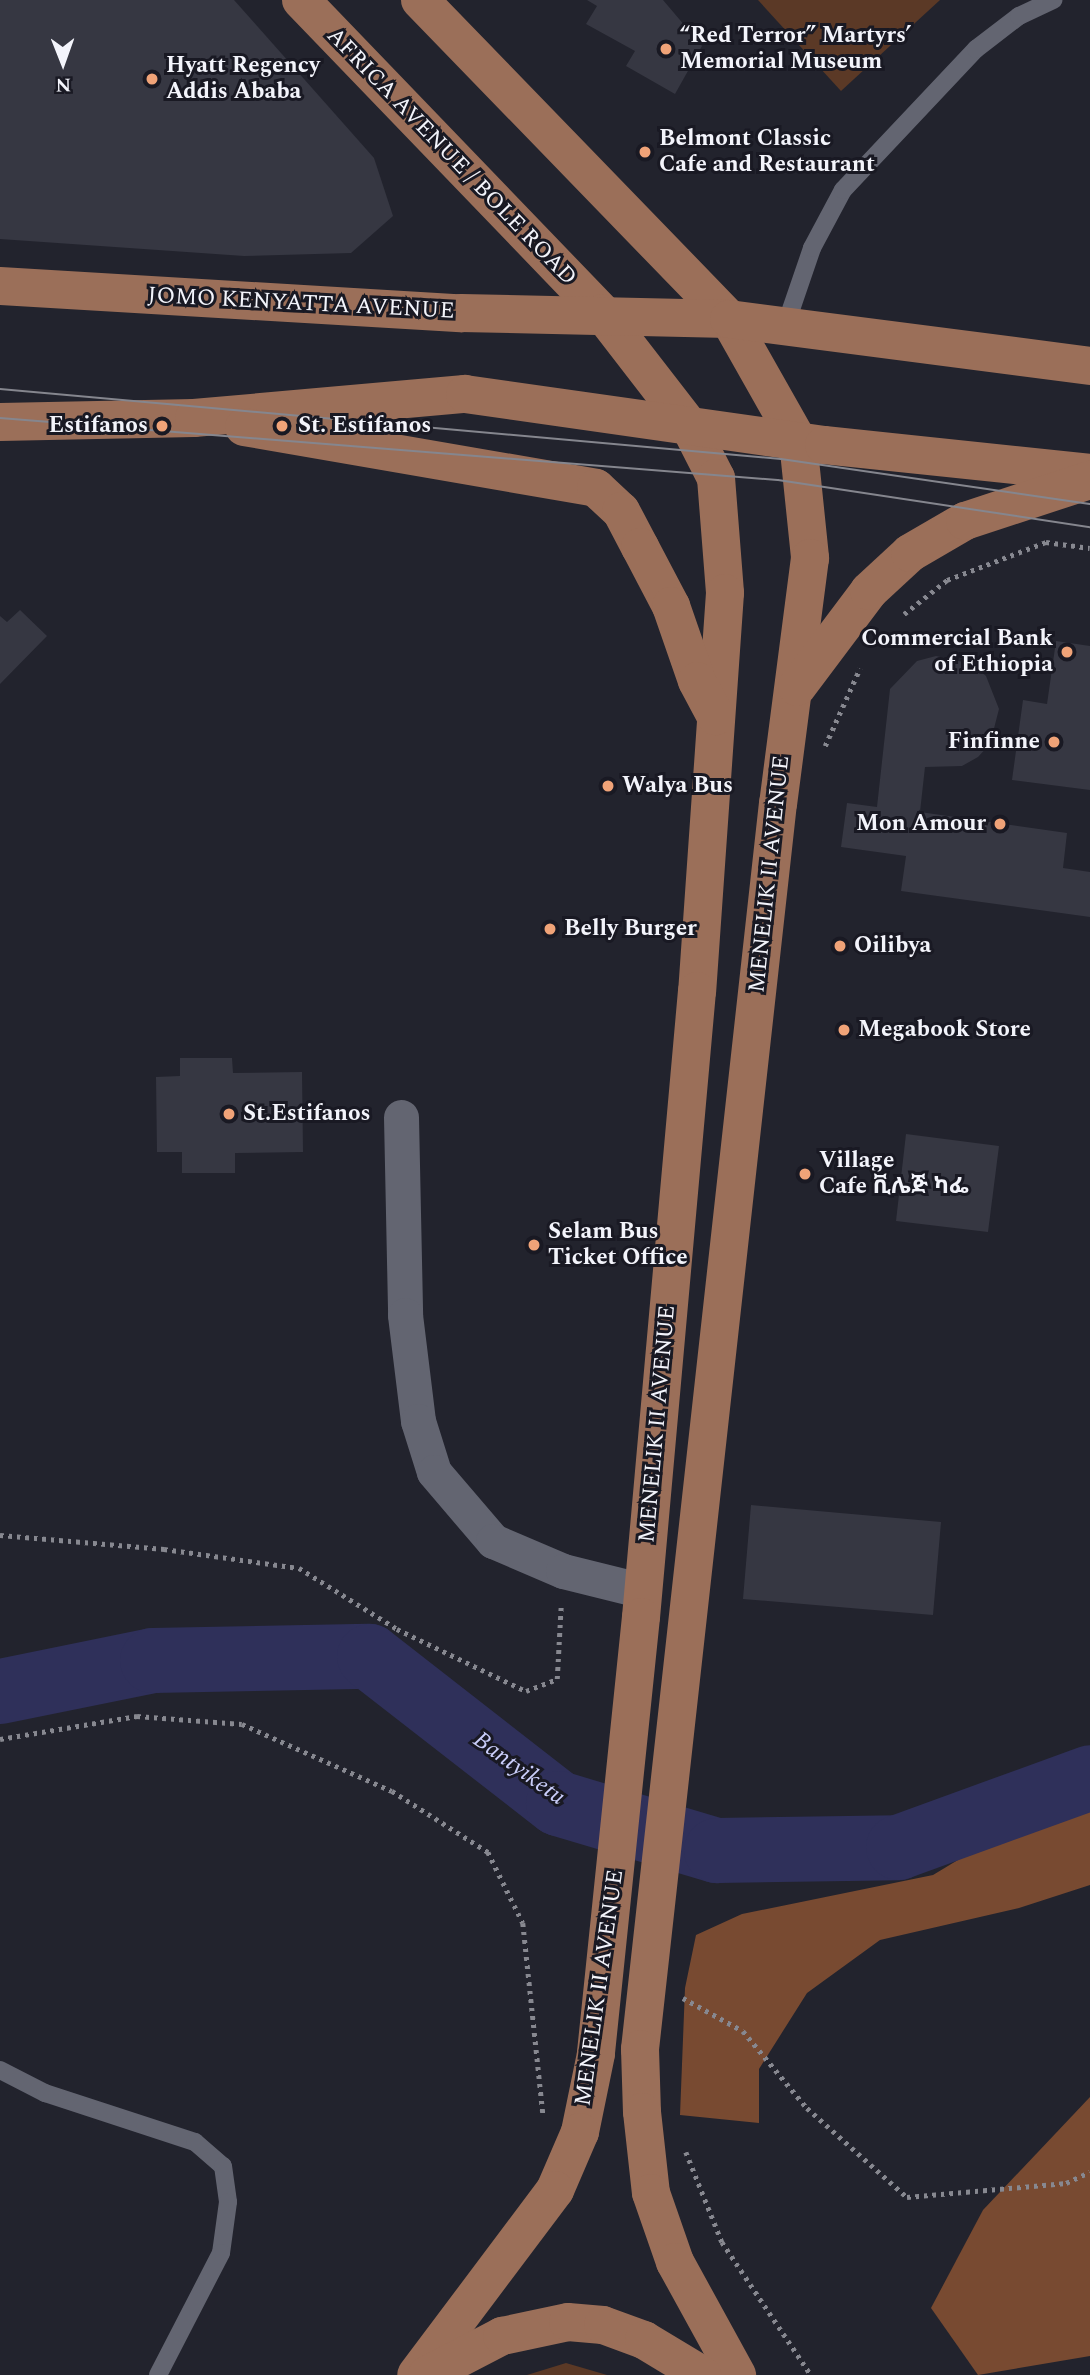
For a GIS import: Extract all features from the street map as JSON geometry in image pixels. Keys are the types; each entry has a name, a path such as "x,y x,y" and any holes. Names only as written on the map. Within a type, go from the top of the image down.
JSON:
{"main road":[{"name":"AFRICA AVENUE / BOLE ROAD","path":"301,0 602,313 690,427"},
{"path":"420,0 729,320 798,441"},
{"name":"JOMO KENYATTA AVENUE","path":"0,286 461,313 602,313 729,320 1090,366"},
{"path":"0,422 194,418 465,394 798,441 1090,473"},
{"path":"194,418 596,488 621,512 640,547 671,606 697,681 716,716"},
{"name":"MENELIK II AVENUE","path":"416,2375 555,2190 580,2132 609,1951 699,963 716,716 725,644 725,593 716,478 690,427"},
{"name":"MENELIK II AVENUE","path":"737,2375 675,2262 651,2193 642,2112 640,2049 689,1640 765,918 810,558 798,441"},
{"path":"794,691 869,591 910,553 965,521 1090,480"},
{"path":"427,2375 502,2336 568,2322 603,2325 644,2340 702,2375"}],"street":[{"path":"401,1117 405,1315 418,1421 434,1472 493,1541 642,1604"}],"lane":[{"path":"785,327 812,248 844,190 976,49 1019,16 1054,0"},
{"path":"0,2070 46,2093 195,2142 223,2166 228,2202 221,2253 158,2375"}],"path":[{"path":"895,620 947,580 1046,542 1090,548"},
{"path":"820,757 864,660"},
{"path":"0,1535 164,1549 299,1567 397,1629 526,1691 557,1679 563,1571"},
{"path":"0,1739 137,1716 242,1724 392,1791 488,1852 523,1923 533,2048 545,2125"},
{"path":"650,1955 655,1983 743,2031 807,2108 907,2197 1066,2183 1090,2172"},
{"path":"685,2143 722,2242 811,2375"}],"shaded area":[{"path":"758,0 940,0 841,91"},
{"path":"1090,1766 1090,1885 1019,1908 880,1940 807,1993 759,2069 759,2123 680,2115 685,1988 696,1935 742,1914 933,1875 1059,1799"},
{"path":"1090,2097 1090,2356 978,2375 931,2308 983,2210"},
{"path":"566,2363 607,2375 527,2375"}],"building":[{"name":"Hyatt Regency Addis Ababa","path":"0,0 234,0 374,158 393,216 351,253 244,256 0,239"},
{"name":"“Red Terror” Martyrs’ Memorial Museum","path":"587,0 663,0 702,46 675,94 626,66 635,51 586,24 597,6"},
{"path":"20,610 47,636 0,684 0,616 7,622"},
{"name":"Finfinne","path":"1056,641 1090,646 1090,790 1012,780 1023,700 1047,704"},
{"path":"936,656 972,664 986,676 999,709 990,744 978,757 962,766 925,767 920,812 1067,833 1063,868 1090,872 1090,917 901,891 906,856 841,847 847,803 877,807 890,689 917,661"},
{"name":"St.Estifanos","path":"180,1058 232,1058 233,1073 302,1072 303,1152 235,1153 235,1173 182,1173 182,1152 157,1152 156,1077 180,1076"},
{"path":"906,1134 999,1146 988,1232 896,1221"},
{"path":"751,1505 941,1522 933,1615 743,1599"}],"waterway":[{"name":"Bantyiketu","path":"0,1691 152,1660 369,1656 558,1803 716,1850 898,1847 1090,1777"}],"tram line":[{"path":"0,389 781,459 1090,504"},
{"path":"0,418 778,480 1090,527"}],"place":[{"name":"“Red Terror” Martyrs’ Memorial Museum","path":"666,49"},
{"name":"Hyatt Regency Addis Ababa","path":"152,79"},
{"name":"Belmont Classic Cafe and Restaurant","path":"645,152"},
{"name":"Estifanos","path":"162,426"},
{"name":"St. Estifanos","path":"282,426"},
{"name":"Commercial Bank of Ethiopia","path":"1067,652"},
{"name":"Finfinne","path":"1054,742"},
{"name":"Walya Bus","path":"608,786"},
{"name":"Mon Amour","path":"1000,824"},
{"name":"Belly Burger","path":"550,929"},
{"name":"Oilibya","path":"840,946"},
{"name":"Megabook Store","path":"844,1030"},
{"name":"St.Estifanos","path":"229,1114"},
{"name":"Village Cafe ቪሌጅ ካፌ","path":"805,1174"},
{"name":"Selam Bus Ticket Office","path":"534,1245"}]}
